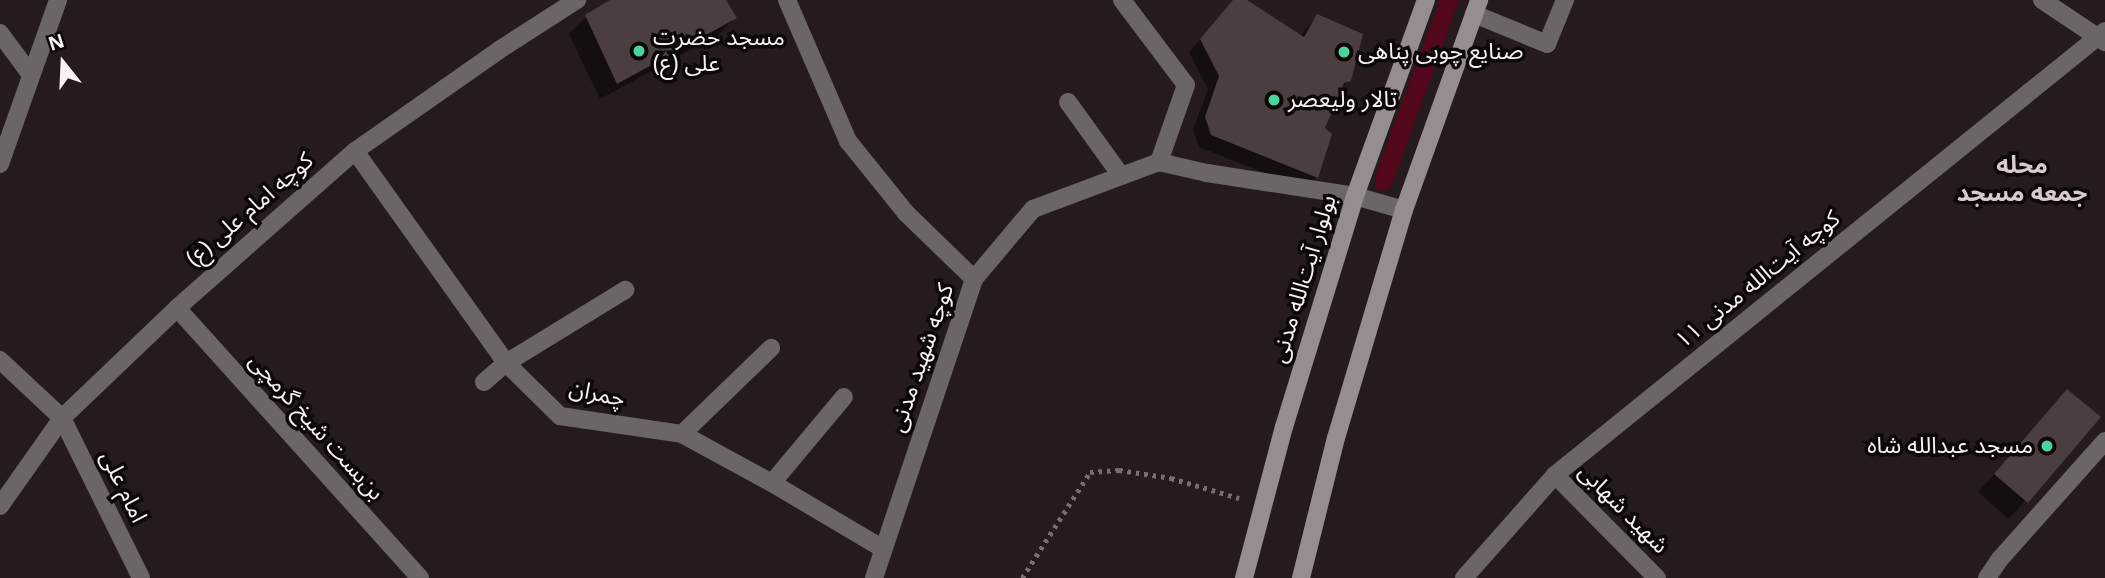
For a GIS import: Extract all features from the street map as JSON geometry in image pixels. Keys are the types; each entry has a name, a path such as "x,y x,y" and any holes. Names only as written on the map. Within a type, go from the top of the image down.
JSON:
{"main road":[{"name":"بولوار آیت‌الله مدنی","path":"1244,578 1283,427 1355,196 1426,0"},
{"path":"1301,578 1336,438 1405,209 1477,7"}],"street":[{"path":"0,164 58,0"},
{"name":"کوچه امام علی (ع)","path":"0,506 62,418 177,307 355,151 499,50 578,0"},
{"path":"787,0 848,141 906,213 974,279"},
{"path":"1122,0 1186,85 1159,162 1207,173 1355,196 1405,209"},
{"path":"1477,7 1547,44 1565,0"},
{"path":"2042,0 2103,36"},
{"path":"0,33 32,75"},
{"name":"کوچه آیت‌الله مدنی ۱۱","path":"1464,578 1555,475 2103,36"},
{"path":"1068,102 1120,174"},
{"name":"چمران","path":"355,151 506,363 560,416 682,434 772,483 883,550"},
{"name":"کوچه شهید مدنی","path":"874,578 974,279 1033,208 1120,174 1159,162"},
{"path":"484,382 506,363 625,290"},
{"name":"بن‌بست شیخ گرمچی","path":"177,307 420,578"},
{"path":"682,434 771,348"},
{"path":"0,360 62,418"},
{"path":"772,483 844,397"},
{"name":"امام علی","path":"62,418 141,578"},
{"path":"1987,578 2000,559 2105,440"},
{"name":"شهید شهابی","path":"1555,475 1657,578"}],"path":[{"path":"1022,578 1090,472 1119,470 1171,478 1264,504"}],"shaded area":[{"path":"1440,0 1459,0 1393,182 1386,191 1376,189 1375,177"}],"building":[{"name":"مسجد حضرت علی (ع)","path":"610,0 726,0 737,18 617,84 585,15"},
{"name":"تالار ولیعصر","path":"1233,0 1247,0 1304,37 1317,14 1363,34 1351,81 1344,83 1325,128 1332,134 1318,178 1211,135 1205,117 1219,76 1200,39"},
{"name":"مسجد عبدالله شاه","path":"2067,389 2101,417 2028,503 1994,474"}],"place":[{"name":"مسجد حضرت علی (ع)","path":"639,51"},
{"name":"صنایع چوبی پناهی","path":"1344,52"},
{"name":"تالار ولیعصر","path":"1274,100"},
{"name":"مسجد عبدالله شاه","path":"2047,446"}],"district":[{"name":"محله جمعه مسجد","path":"2022,180"}]}
